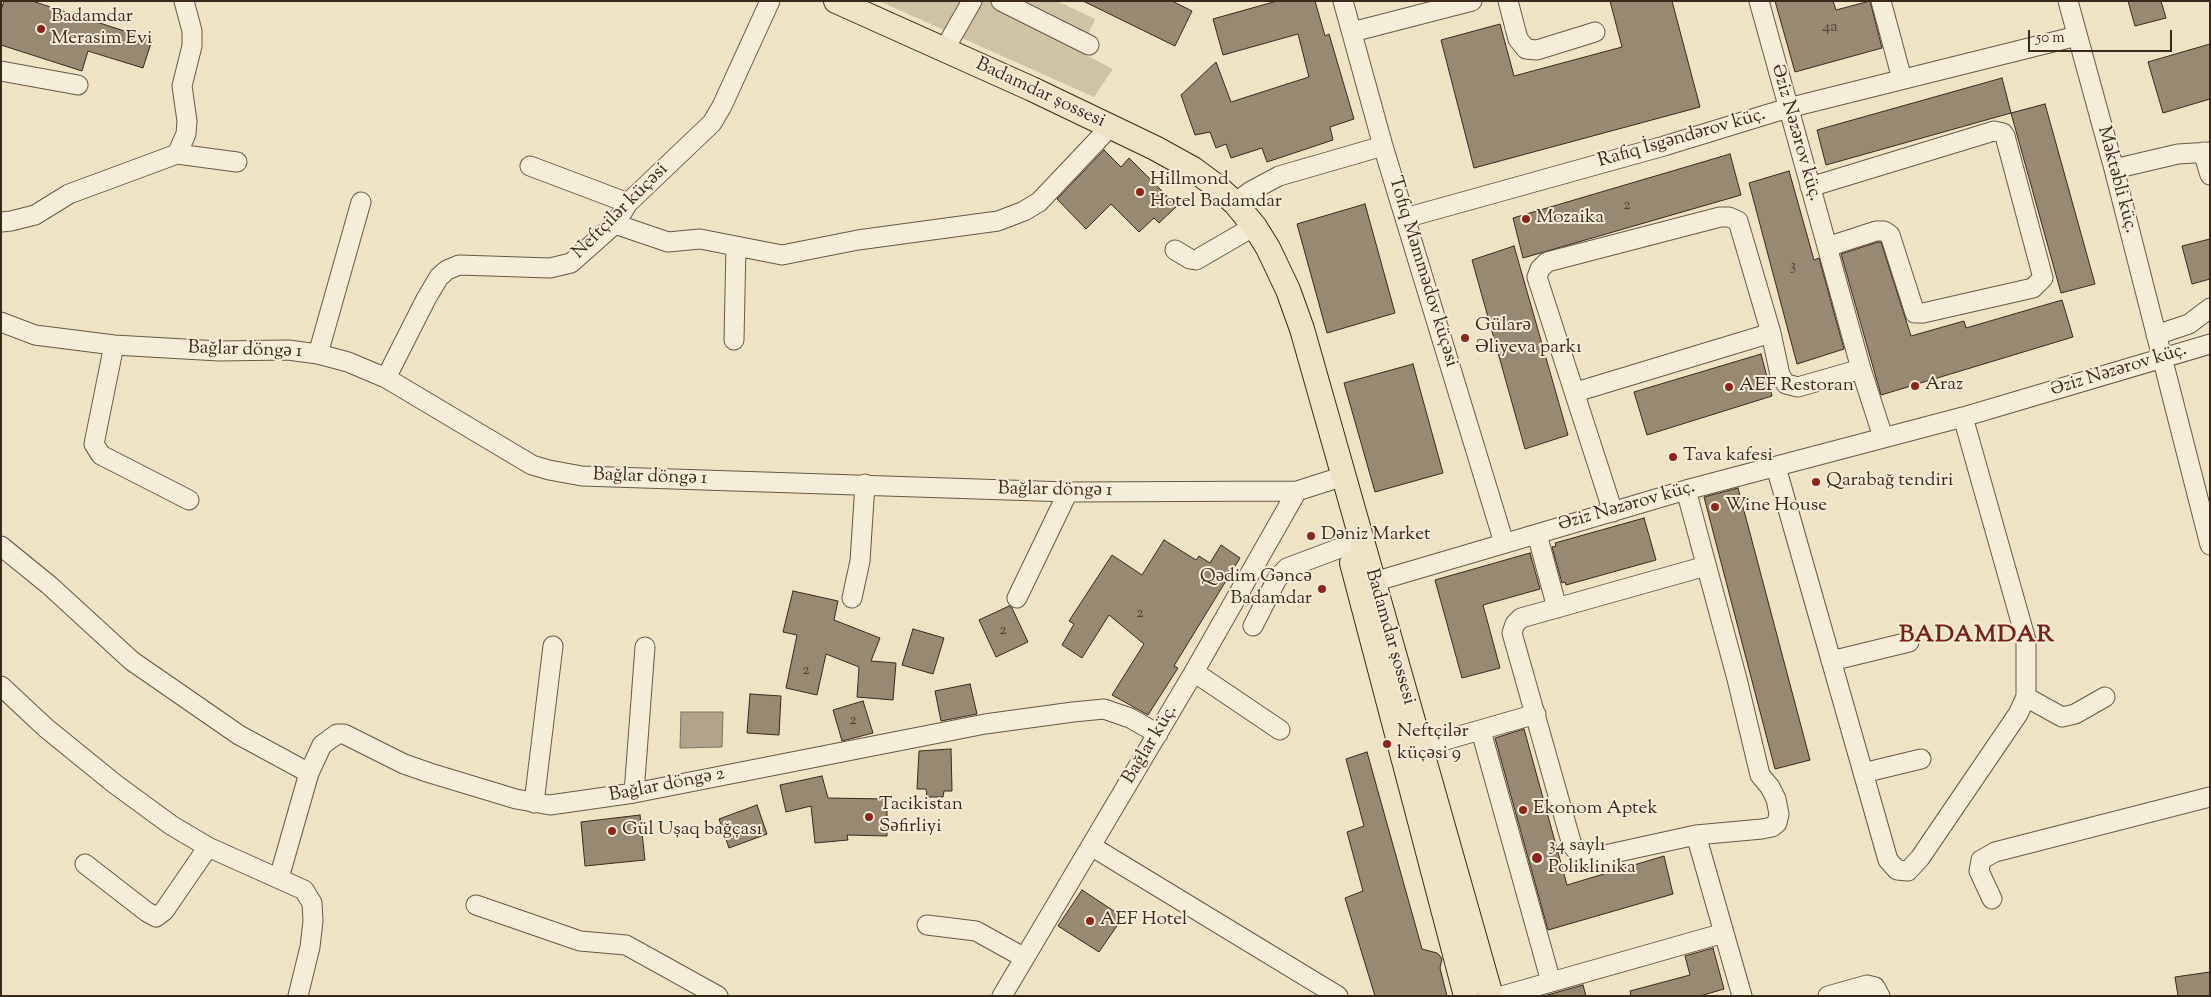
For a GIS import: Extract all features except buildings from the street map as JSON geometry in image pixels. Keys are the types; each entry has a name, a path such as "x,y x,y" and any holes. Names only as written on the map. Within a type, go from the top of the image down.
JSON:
{"main road":[{"name":"Badamdar şossesi","path":"836,1 1111,126 1193,169 1216,186 1255,227 1268,248 1288,290 1302,329 1337,478 1366,585 1466,996"},
{"name":"Badamdar şossesi","path":"1235,204 1246,231 1277,292 1292,333 1337,478 1348,545 1366,585 1421,747 1491,996"}],"street":[{"path":"177,154 186,134 187,121 182,86 192,46 192,31 184,1"},
{"name":"Neftçilər küçəsi","path":"386,378 426,299 439,277 447,270 460,265 550,268 571,263 615,224 628,203 712,123 722,106 770,1"},
{"path":"944,50 972,1"},
{"path":"1001,1 1089,45"},
{"name":"Tofiq Məmmədov küçəsi","path":"1343,1 1383,146 1504,543"},
{"path":"1352,32 1472,1"},
{"path":"1508,1 1518,39 1526,50 1537,50 1595,32"},
{"name":"Əziz Nəzərov küç.","path":"1759,1 1827,247 1883,437"},
{"path":"1881,1 1902,79"},
{"name":"Məktəbli küç.","path":"2068,1 2114,169 2162,358 2203,492 2210,545"},
{"name":"Rafiq İsgəndərov küç.","path":"1405,218 1664,146 1788,108 2077,36"},
{"path":"1,72 78,84"},
{"path":"615,224 668,242 700,239 782,255 868,238 998,221 1024,211 1039,202 1111,126"},
{"path":"1810,187 1994,131 2003,134 2042,278 2033,288 1923,313 1915,313 1890,235 1884,231 1876,231 1827,247"},
{"path":"1235,204 1251,191 1279,176 1383,146"},
{"path":"2114,169 2178,154 2206,152 2210,175"},
{"path":"1,222 35,215 69,194 177,154 237,162"},
{"path":"530,166 628,203"},
{"path":"318,354 361,202"},
{"path":"1614,512 1537,277 1540,269 1547,262 1720,217 1729,217 1738,221 1771,333 1780,376 1786,384 1798,387 1862,369"},
{"path":"1175,250 1190,260 1196,260 1246,231"},
{"path":"734,340 736,246"},
{"path":"2156,335 2189,324 2210,308"},
{"name":"Bağlar döngə 1","path":"1,322 34,334 114,345 219,351 288,350 318,354 348,362 386,378 532,465 582,476 1068,492 1297,491 1337,478"},
{"path":"1576,392 1771,333"},
{"name":"Əziz Nəzərov küç.","path":"1366,585 1686,490 1963,417 2210,344"},
{"path":"114,345 94,444 101,455 189,500"},
{"path":"1776,466 1888,860 1897,870 1908,871 1920,858 2018,714 2026,697 2026,640 1963,417"},
{"path":"852,598 860,561 865,484"},
{"path":"1686,490 1737,679 1760,775 1770,787 1779,814 1777,823 1772,827 1696,835 1591,858 1580,855 1572,844 1512,633 1515,624 1521,618 1706,566"},
{"name":"Bağlar küç.","path":"1002,996 1023,957 1158,734 1297,491"},
{"path":"1017,598 1068,492"},
{"path":"1537,534 1557,608"},
{"path":"1253,626 1277,579 1287,568 1348,545"},
{"path":"1,546 48,585 132,661 239,735 310,773"},
{"path":"1832,661 1909,642"},
{"path":"534,803 553,646"},
{"path":"634,793 645,647"},
{"path":"1194,672 1280,730"},
{"path":"1,686 46,728 115,784 171,825 208,847 304,890 312,903 313,921 310,947 298,996"},
{"path":"2026,697 2062,717 2075,714 2105,697"},
{"name":"Bağlar döngə 2","path":"279,878 310,773 322,745 337,734 344,734 404,764 516,799 550,805 634,793 985,724 1073,712 1104,709 1130,718 1158,734"},
{"path":"1421,747 1536,714"},
{"path":"1481,731 1551,982"},
{"path":"1863,773 1921,759"},
{"path":"1992,899 1979,871 1981,860 1995,852 2210,797"},
{"path":"1696,835 1742,996"},
{"path":"1091,846 1338,996"},
{"path":"85,864 147,912 156,916 164,911 208,847"},
{"path":"476,905 580,940 626,945 718,996"},
{"path":"927,925 976,931 1023,957"},
{"path":"1502,996 1724,933"},
{"path":"1828,996 1867,985 1875,987 1880,996"}],"shaded area":[{"path":"879,1 1057,1 1095,19 1080,52 1113,69 1094,97"},
{"path":"681,712 723,712 722,747 680,748"}],"place":[{"name":"Badamdar Merasim Evi","path":"41,29"},
{"name":"Hillmond Hotel Badamdar","path":"1140,192"},
{"name":"Mozaika","path":"1526,219"},
{"name":"Gülarə Əliyeva parkı","path":"1465,338"},
{"name":"Araz","path":"1915,386"},
{"name":"AEF Restoran","path":"1729,387"},
{"name":"Tava kafesi","path":"1673,457"},
{"name":"Qarabağ tendiri","path":"1816,482"},
{"name":"Wine House","path":"1715,507"},
{"name":"Dəniz Market","path":"1311,536"},
{"name":"Qədim Gəncə Badamdar","path":"1322,589"},
{"name":"Neftçilər küçəsi 9","path":"1387,744"},
{"name":"Ekonom Aptek","path":"1523,810"},
{"name":"Tacikistan Səfirliyi","path":"869,817"},
{"name":"Gül Uşaq bağçası","path":"612,831"},
{"name":"34 saylı Poliklinika","path":"1537,858"},
{"name":"AEF Hotel","path":"1090,921"}],"district":[{"name":"BADAMDAR","path":"1977,637"}]}
